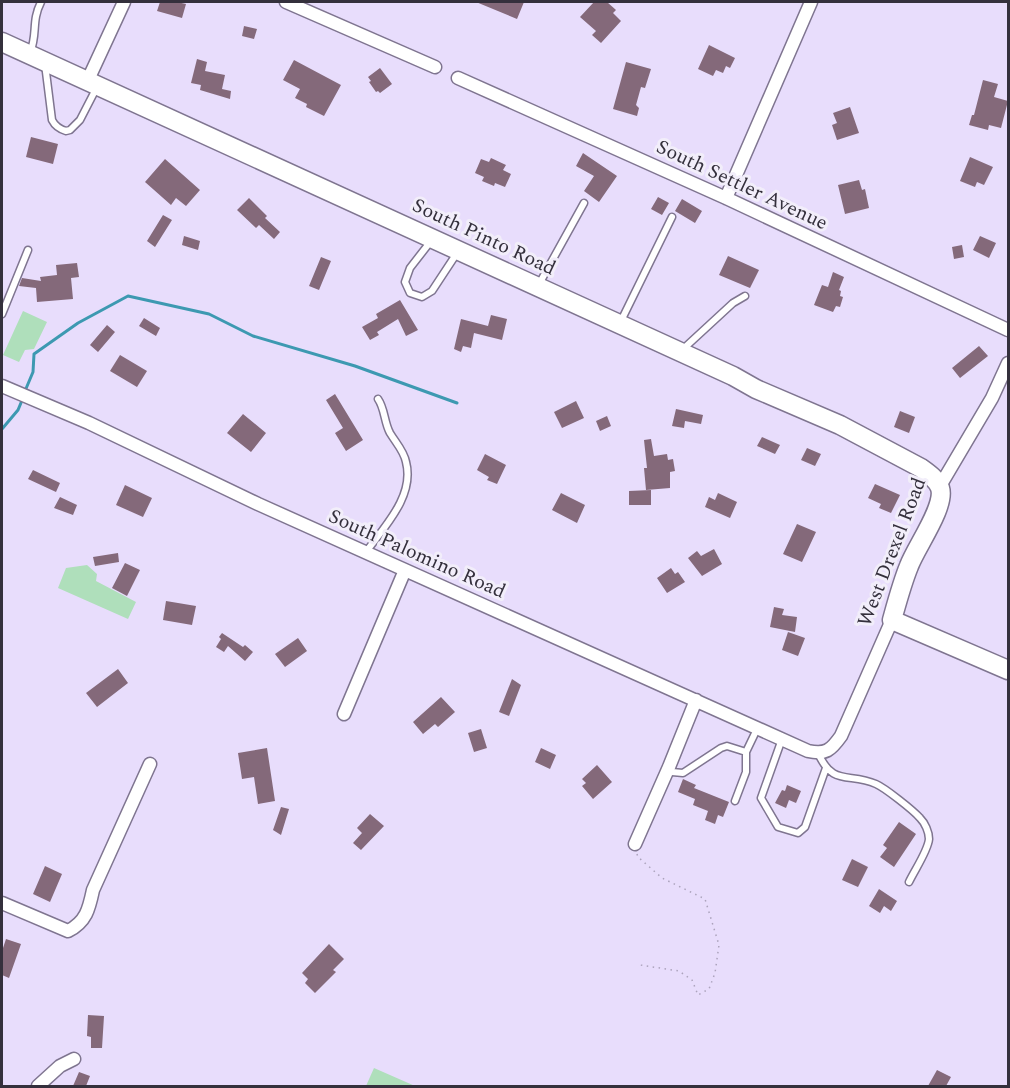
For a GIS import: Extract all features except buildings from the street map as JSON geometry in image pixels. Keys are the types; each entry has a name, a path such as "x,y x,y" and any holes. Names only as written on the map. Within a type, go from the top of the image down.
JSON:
{"street":[{"path":"92,84 124,2"},
{"path":"286,2 435,67"},
{"path":"726,198 811,2"},
{"name":"South Pinto Road","path":"2,42 433,237 734,376 756,389 840,425 921,468 940,486"},
{"name":"South Settler Avenue","path":"458,78 726,198 1008,330"},
{"name":"West Drexel Road","path":"818,753 834,746 841,736 892,620 909,566 938,507 941,495 940,486 992,398 1008,363"},
{"name":"South Palomino Road","path":"2,386 89,423 258,504 808,751 818,753"},
{"path":"344,714 405,570"},
{"path":"892,620 1008,670"},
{"path":"635,844 696,699"},
{"path":"2,903 68,931 80,925 88,911 93,890 150,764"},
{"path":"38,1086 60,1066 74,1059"}],"lane":[{"path":"41,2 34,20 37,58 55,125 66,131 75,127 92,84"},
{"path":"538,287 584,203"},
{"path":"619,324 672,217"},
{"path":"433,237 410,268 405,282 410,293 422,297 432,291 459,250"},
{"path":"2,314 28,250"},
{"path":"679,352 733,303 746,296"},
{"path":"366,552 398,508 407,484 406,462 389,432 382,404 378,399"},
{"path":"735,801 746,772 746,752 758,728"},
{"path":"782,738 761,798 778,827 798,833 805,827 826,768"},
{"path":"669,767 672,772 683,773 727,746 746,752"},
{"path":"818,753 826,768 838,776 875,783 921,819 928,831 929,841 909,882"}],"path":[{"path":"635,844 638,857 662,878 705,899 719,945 716,973 709,988 698,995 692,980 679,971 640,965"}],"green space":[{"path":"23,311 47,322 34,349 25,350 19,362 3,355"},
{"path":"87,565 97,574 96,581 136,602 128,619 58,588 66,568"},
{"path":"374,1068 415,1086 366,1086"}],"waterway":[{"path":"25,391 33,372 34,354 78,323 128,296 209,314 253,336 355,366 457,403"},
{"path":"2,429 18,410 23,398"}]}
